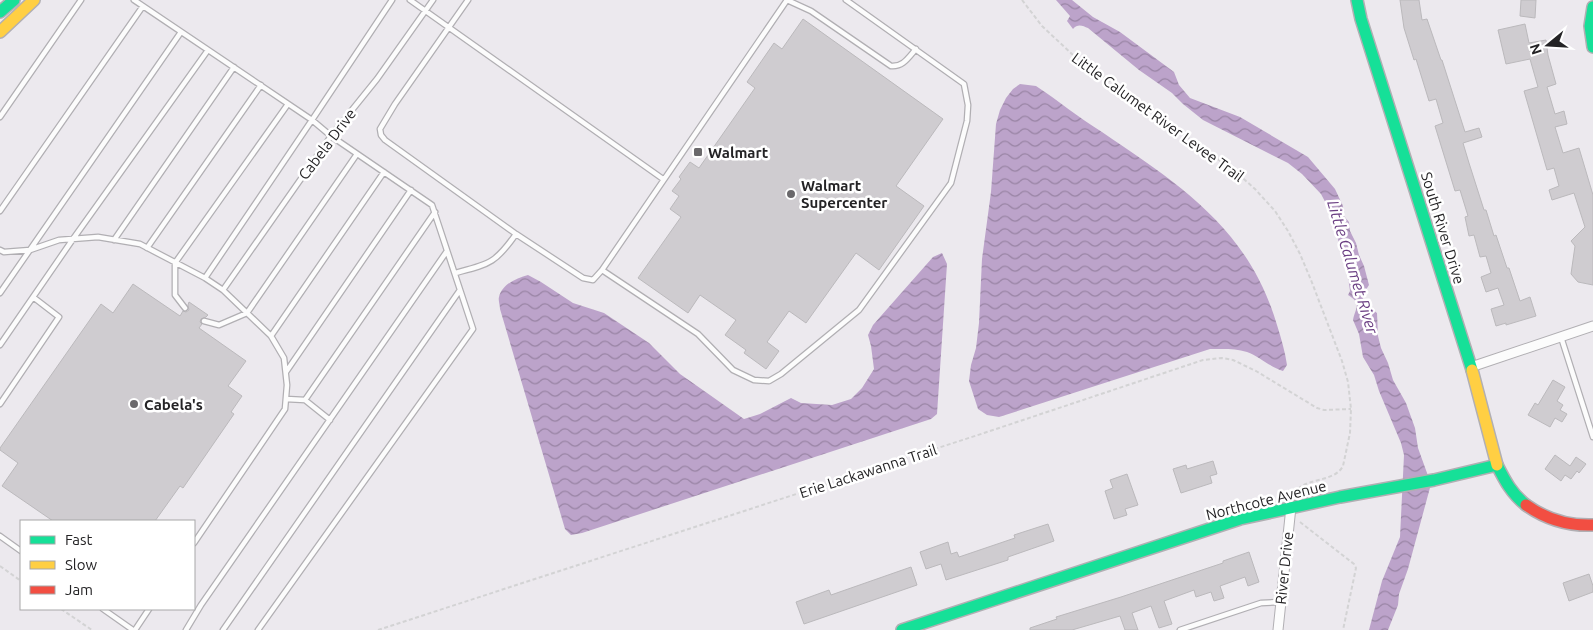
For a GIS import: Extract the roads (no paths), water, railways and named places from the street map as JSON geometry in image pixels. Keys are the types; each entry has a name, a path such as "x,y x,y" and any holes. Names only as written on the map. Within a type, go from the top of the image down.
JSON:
{"main road":[{"path":"0,12 14,0"},
{"path":"0,32 34,0"},
{"name":"South River Drive","path":"1357,0 1364,28 1471,367 1498,465"},
{"path":"1593,8 1591,25 1593,47"},
{"path":"1498,465 1506,485 1520,501 1537,513 1570,525 1593,525"},
{"name":"Northcote Avenue","path":"902,630 1240,519 1291,507 1434,480 1498,465"}],"street":[{"path":"1471,367 1593,326"},
{"name":"River Drive","path":"1278,630 1291,507"}],"lane":[{"path":"0,117 81,0"},
{"path":"134,0 312,120 331,136 432,205 473,329 258,630"},
{"name":"Cabela Drive","path":"204,278 392,0"},
{"path":"410,0 664,179"},
{"name":"Cabela Drive","path":"223,290 331,136 377,79 433,0"},
{"path":"468,0 380,128 381,135 385,140 516,234 583,278 594,280 787,0 811,11 891,66 903,63 916,49"},
{"path":"602,270 698,334 733,370 754,380 769,381 781,374 859,310 951,184 967,121 968,105 964,84 846,0"},
{"path":"0,211 143,6"},
{"path":"0,293 181,32"},
{"path":"0,344 208,50"},
{"path":"114,240 234,67"},
{"path":"147,248 261,86"},
{"path":"185,308 175,295 176,263 288,104"},
{"path":"204,321 219,325 247,313 357,154"},
{"path":"270,336 384,172"},
{"path":"286,372 411,190"},
{"path":"305,400 435,212"},
{"path":"455,273 484,265 498,258 516,234"},
{"path":"0,250 4,252 30,250 59,240 98,237 140,244 223,290 270,336 284,358 288,385 286,408 195,542"},
{"path":"186,630 201,605 447,251"},
{"path":"222,630 460,290"},
{"path":"0,404 59,317 33,297"},
{"path":"1561,337 1592,427 1593,437"},
{"path":"286,399 305,400 330,420"},
{"path":"0,536 20,550"},
{"path":"1180,630 1261,604 1280,602"},
{"path":"104,610 134,630 148,610"}],"water":[{"name":"Little Calumet River","path":"1056,0 1072,0 1093,17 1120,32 1174,72 1179,85 1190,98 1240,117 1308,157 1335,189 1343,206 1343,215 1349,222 1350,231 1356,243 1369,285 1362,296 1365,304 1377,313 1378,336 1381,348 1393,380 1406,403 1415,428 1418,448 1431,484 1408,569 1399,594 1398,605 1388,630 1369,630 1382,581 1400,537 1404,455 1374,375 1363,357 1359,334 1353,320 1357,303 1348,295 1350,291 1348,277 1331,213 1321,194 1302,174 1288,163 1203,120 1172,93 1139,70 1088,28 1079,26 1073,29 1067,21 1070,16"},
{"path":"1020,84 1036,86 1158,171 1208,212 1230,236 1249,262 1265,291 1284,350 1287,365 1283,371 1247,352 1233,349 1210,349 999,417 987,415 978,409 969,381 979,323 982,259 991,192 996,124 1006,98"},
{"path":"942,253 947,264 937,414 931,419 582,533 571,535 565,529 500,309 499,298 501,292 511,282 528,275 573,303 604,313 649,343 680,374 744,419 760,414 791,398 801,403 832,405 851,399 862,388 874,369 868,335 873,325 933,257"}],"place":[{"name":"Walmart","path":"698,152"},
{"name":"Walmart Supercenter","path":"791,194"},
{"name":"Cabela's","path":"134,404"}]}
